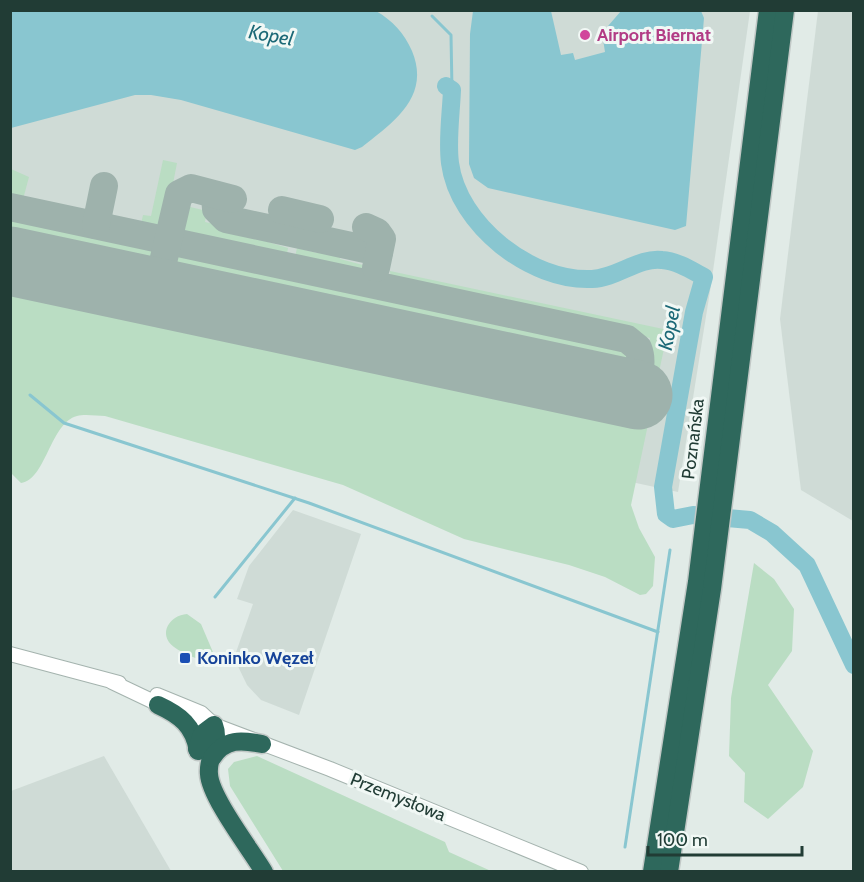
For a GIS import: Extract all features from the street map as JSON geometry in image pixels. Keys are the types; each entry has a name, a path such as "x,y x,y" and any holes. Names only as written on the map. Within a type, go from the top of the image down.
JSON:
{"highway":[{"name":"Poznańska","path":"669,872 698,687 711,535 768,10"},
{"name":"Poznańska","path":"717,486 785,10"},
{"name":"Poznańska","path":"652,872 711,535"},
{"path":"158,705 186,722 193,733 205,754 209,778 220,801 264,872"},
{"path":"205,754 218,736 214,724"},
{"path":"205,754 230,742 262,744"}],"street":[{"name":"Przemysłowa","path":"10,654 59,665 112,682 194,721 214,724 581,872"},
{"name":"Przemysłowa","path":"112,682 131,685 197,711 214,724"}],"shaded area":[{"path":"11,11 750,11 711,285 678,492 11,349"},
{"path":"818,11 853,11 853,521 801,490 780,319"},
{"path":"293,510 361,534 299,715 261,700 247,685 234,658 253,604 237,599 249,566"},
{"path":"104,756 171,871 11,871 11,791"}],"green space":[{"path":"163,160 177,163 166,220 162,220 165,222 164,229 158,232 145,229 141,224 143,215 151,216"},
{"path":"11,169 29,177 22,203 11,201"},
{"path":"186,206 207,211 205,222 268,236 268,242 288,248 287,254 281,259 179,237 176,232 180,210"},
{"path":"11,213 155,244 159,250 155,271 147,276 11,247"},
{"path":"319,247 366,257 364,261 341,256 340,259 363,265 358,276 297,262 295,257 297,248 317,253"},
{"path":"177,249 625,345 634,359 631,372 622,378 172,281 167,273 171,252"},
{"path":"390,271 668,330 656,386 643,374 650,338 391,283"},
{"path":"11,276 650,415 631,505 639,528 655,557 653,586 646,594 640,595 605,577 569,565 464,539 343,485 105,416 80,415 68,421 60,429 36,472 29,480 21,483 11,473"},
{"path":"754,563 774,579 794,609 792,651 768,685 813,751 803,787 768,819 744,802 745,773 729,756 731,698"},
{"path":"187,614 201,624 218,664 189,655 178,650 169,642 166,631 171,621"},
{"path":"257,756 445,842 449,852 491,871 283,871 230,786 228,769 234,762"}],"water":[{"path":"10,11 376,11 402,33 409,45 417,67 417,82 406,107 396,118 362,147 355,150 181,100 151,95 135,95 11,128"},
{"path":"473,11 551,11 561,55 573,53 575,60 605,52 602,33 621,11 701,11 704,18 686,226 675,230 488,188 474,178 469,164 470,34"}],"waterway":[{"path":"432,16 451,35 452,90"},
{"name":"Kopel","path":"446,86 452,90 449,154 456,186 467,208 482,228 501,245 522,260 545,271 569,277 601,278 653,260 673,262 704,277 694,312 663,487 666,514 673,519 693,515 750,520 772,533 807,565 854,665"},
{"path":"30,395 64,423 309,503 658,632"},
{"path":"215,597 295,498"},
{"path":"625,847 670,550"}],"taxiway":[{"path":"96,225 104,186"},
{"path":"156,292 179,194 191,188 233,199"},
{"path":"215,195 216,209 226,219 379,252"},
{"path":"10,207 627,339 638,348 640,369 638,376 630,386 617,390"},
{"path":"282,210 320,219"},
{"path":"366,227 377,232 382,239 376,268"}],"runway":[{"path":"10,261 638,395"}],"place":[{"name":"Airport Biernat","path":"585,35"},
{"name":"Koninko Węzeł","path":"185,658"}]}
